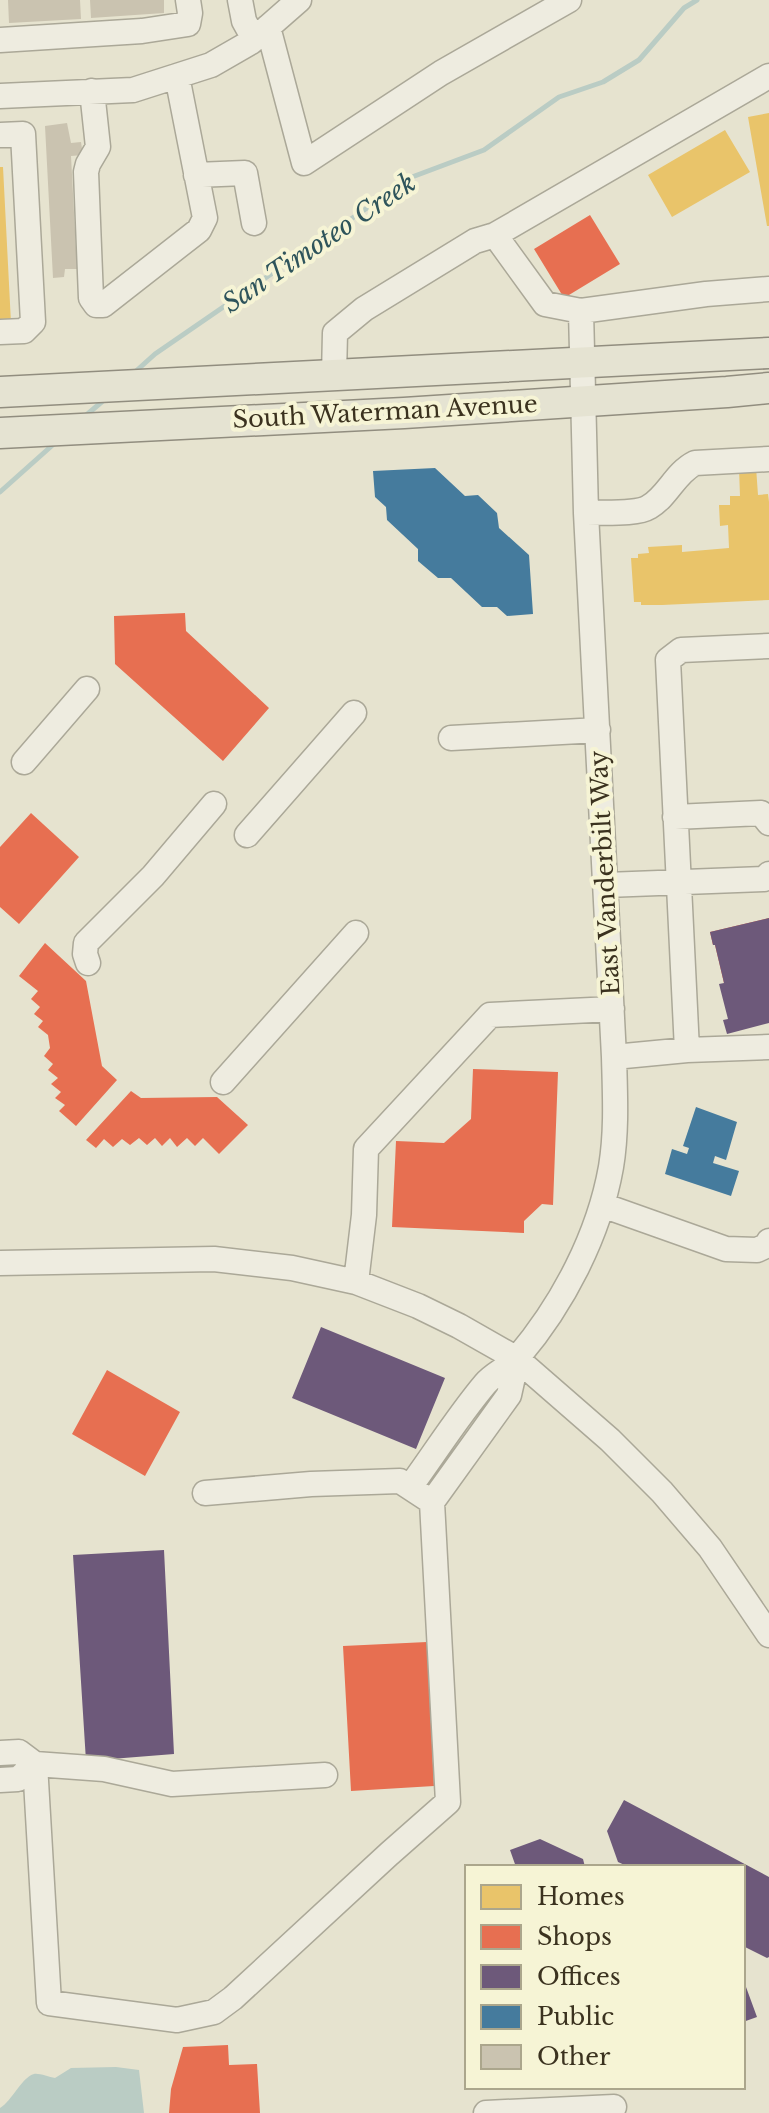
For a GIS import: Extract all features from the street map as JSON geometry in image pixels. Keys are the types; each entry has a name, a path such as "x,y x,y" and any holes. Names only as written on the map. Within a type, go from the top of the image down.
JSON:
{"main road":[{"name":"South Waterman Avenue","path":"0,392 769,353"},
{"name":"South Waterman Avenue","path":"14,433 404,413 769,388"}],"street":[{"path":"0,40 142,31 188,24 188,0"},
{"path":"240,0 244,21 261,33 304,163 441,73 569,0"},
{"path":"0,96 133,90 177,76 211,65 261,33 299,0"},
{"path":"92,91 98,147 86,172 91,298 96,305 103,305 199,230 205,218 177,76"},
{"path":"334,375 335,333 364,309 475,241 495,235 769,76"},
{"path":"0,135 23,134 33,322 24,331 0,332"},
{"path":"196,175 245,173 254,223"},
{"path":"495,235 545,304 581,311 769,289"},
{"name":"East Vanderbilt Way","path":"517,1359 580,1263 602,1205 611,1165 615,1116 586,513 581,311"},
{"path":"586,513 633,512 652,506 685,468 695,463 769,459"},
{"path":"687,1050 668,660 681,650 769,646"},
{"path":"24,762 87,689"},
{"path":"247,835 354,713"},
{"path":"451,738 598,730"},
{"path":"88,963 86,943 153,876 214,804"},
{"path":"675,817 761,813 769,823"},
{"path":"606,885 764,879 769,874"},
{"path":"223,1082 356,933"},
{"path":"356,1282 364,1215 366,1149 490,1015 612,1009"},
{"path":"614,1057 769,1047"},
{"path":"602,1205 726,1249 757,1250 768,1245 769,1241"},
{"path":"0,1263 214,1259 292,1268 356,1282 459,1326 517,1359 610,1440 662,1492 710,1548 769,1635"},
{"path":"410,1487 487,1381 517,1359"},
{"path":"35,1764 49,2003 177,2020 214,2012 233,1998 448,1802 432,1502 509,1395 517,1359"},
{"path":"205,1493 311,1484 400,1481 432,1502"},
{"path":"0,1753 19,1752 35,1764 104,1769 172,1784 325,1775"},
{"path":"0,1780 18,1779 35,1764"},
{"path":"486,2113 614,2107"}],"shaded area":[{"path":"71,2068 139,2070 144,2113 0,2113 0,2108 34,2074 55,2078"}],"building: Homes":[{"path":"769,113 769,226 767,226 748,117"},
{"path":"725,130 750,172 672,217 648,175"},
{"path":"0,167 3,167 11,323 0,324"},
{"path":"756,467 758,495 768,494 769,502 769,600 662,605 634,602 631,558 649,553 648,547 682,545 682,552 729,548 728,525 720,526 719,505 730,505 730,496 740,496 739,468"}],"building: Shops":[{"path":"590,215 620,264 564,298 534,249"},
{"path":"185,613 186,631 269,708 223,761 115,664 114,616"},
{"path":"31,813 79,857 19,924 0,907 0,847"},
{"path":"769,918 769,972 724,983 710,932"},
{"path":"45,943 86,981 102,1066 117,1080 76,1126 59,1111 65,1105 55,1098 61,1092 51,1084 58,1078 48,1070 53,1064 44,1056 50,1048 48,1035 38,1027 43,1021 34,1014 40,1007 31,999 38,991 19,976"},
{"path":"473,1069 558,1072 553,1205 542,1204 524,1221 524,1233 392,1227 396,1141 444,1143 471,1119"},
{"path":"131,1091 141,1098 217,1097 248,1125 219,1154 203,1138 195,1146 187,1138 177,1147 170,1138 162,1146 155,1138 147,1145 139,1138 130,1145 122,1139 113,1147 104,1139 96,1148 86,1140"},
{"path":"107,1370 180,1412 145,1476 72,1434"},
{"path":"427,1642 434,1786 351,1791 343,1646"},
{"path":"228,2045 229,2065 257,2064 260,2113 169,2113 171,2089 183,2047"}],"building: Offices":[{"path":"769,918 769,1023 727,1034 723,1020 728,1019 719,984 724,983 710,932"},
{"path":"321,1327 445,1378 416,1449 292,1398"},
{"path":"164,1550 174,1754 86,1761 73,1555"},
{"path":"624,1800 769,1877 769,1957 745,1947 745,1865 625,1865 618,1862 607,1831"},
{"path":"540,1839 583,1859 584,1865 515,1865 510,1850"},
{"path":"745,1987 746,1987 757,2017 745,2021"}],"building: Public":[{"path":"435,468 465,496 478,495 497,513 499,528 529,555 533,614 507,616 497,607 482,607 451,578 438,578 418,561 418,549 387,520 386,507 375,497 373,471"},
{"path":"696,1107 737,1122 726,1160 715,1156 713,1163 739,1171 731,1196 665,1174 672,1149 687,1154 689,1148 683,1146"}],"building: Other":[{"path":"8,0 80,0 81,19 9,23"},
{"path":"90,0 164,0 164,13 91,18"},
{"path":"67,123 71,143 81,142 83,155 71,156 77,269 65,269 64,277 53,278 45,126"}],"waterway":[{"name":"San Timoteo Creek","path":"135,372 155,354 412,177 484,150 559,97 603,82 639,60 684,8 697,0"},
{"name":"San Timoteo Creek","path":"84,417 104,400"},
{"name":"San Timoteo Creek","path":"0,492 56,442"}]}
